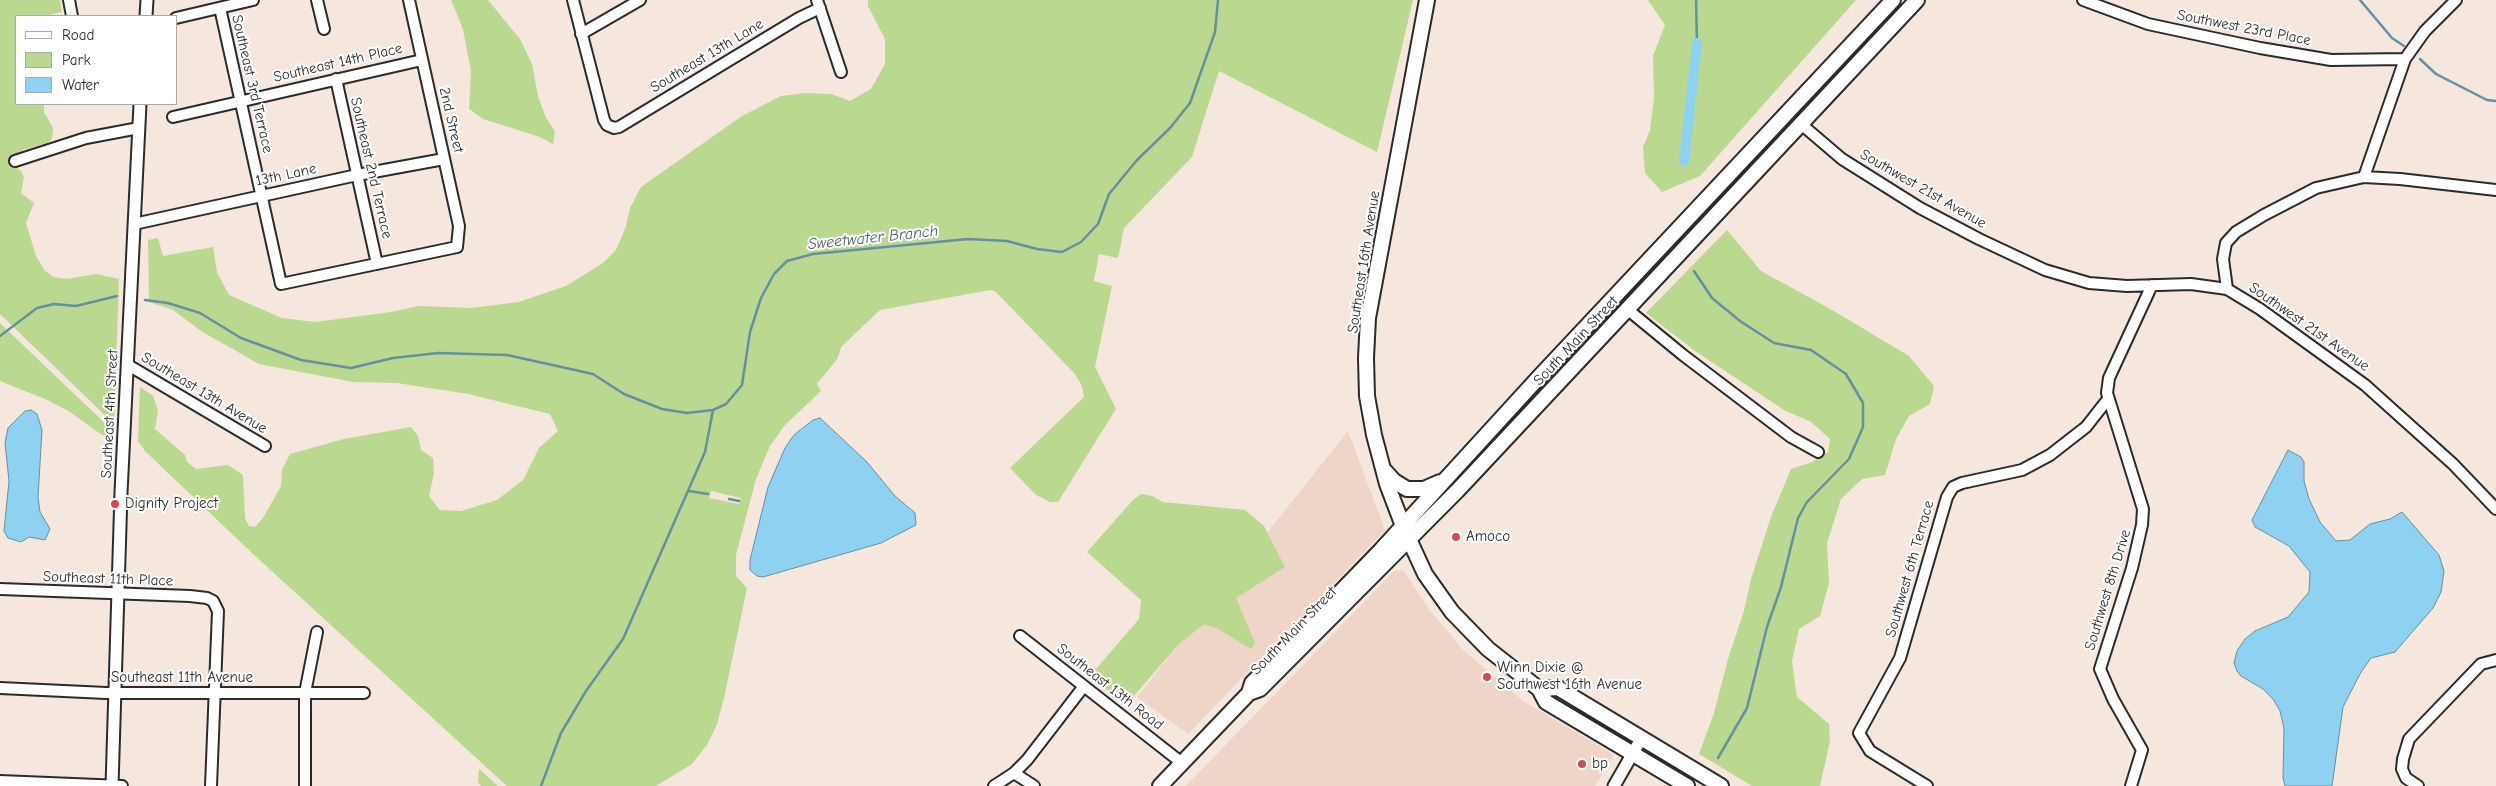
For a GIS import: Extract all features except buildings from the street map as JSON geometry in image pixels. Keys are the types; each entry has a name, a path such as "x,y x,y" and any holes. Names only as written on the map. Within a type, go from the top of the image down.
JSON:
{"main road":[{"name":"Southeast 16th Avenue","path":"1427,0 1368,318 1368,396 1374,435 1382,467 1403,526 1425,574 1452,612 1488,650 1539,689 1546,702 1688,786"},
{"name":"South Main Street","path":"1249,693 1252,683 1403,526 1540,376 1893,0"},
{"name":"South Main Street","path":"1160,786 1249,693 1260,689 1409,540 1553,391 1627,309 1917,0"},
{"path":"1790,111 1801,124"},
{"path":"1615,297 1627,309"},
{"path":"1540,376 1553,391"},
{"path":"1382,467 1394,482 1407,489 1424,489 1448,477"},
{"path":"1539,689 1558,688 1721,786"}],"street":[{"path":"69,0 72,15"},
{"path":"146,15 147,0"},
{"path":"178,18 253,0"},
{"path":"316,0 324,29"},
{"name":"2nd Street","path":"378,264 457,247 459,226 409,0"},
{"path":"573,0 581,34 640,0"},
{"name":"Southwest 23rd Place","path":"2083,0 2148,24 2260,48 2331,60 2405,59"},
{"path":"2364,177 2405,59 2425,31 2456,0"},
{"path":"818,4 842,72"},
{"name":"Southeast 13th Lane","path":"581,34 604,120 610,127 619,127 799,18 818,4"},
{"name":"Southeast 3rd Terrace","path":"220,8 281,284 378,264"},
{"name":"Southeast 14th Place","path":"173,117 422,60"},
{"name":"Southeast 2nd Terrace","path":"336,79 378,264"},
{"name":"Southeast 4th Street","path":"112,786 118,595 140,105"},
{"name":"Southwest 21st Avenue","path":"1801,124 1842,159 1920,208 1978,239 2045,270 2089,283 2126,286 2191,284 2227,289 2260,309 2365,385 2454,464 2496,509"},
{"path":"15,162 86,138 139,128"},
{"name":"13th Lane","path":"134,224 357,175 444,159"},
{"path":"2227,289 2223,259 2226,243 2236,232 2316,188 2364,177 2400,179 2496,190"},
{"name":"Southwest 8th Drive","path":"2131,786 2142,750 2100,669 2132,568 2142,525 2143,509 2108,399 2109,378 2152,285"},
{"path":"1627,309 1683,355 1783,431 1818,452"},
{"name":"Southeast 13th Avenue","path":"128,365 265,446"},
{"name":"Southwest 6th Terrace","path":"1927,786 1870,751 1859,733 1900,658 1946,497 1953,487 1962,483 2022,470 2050,455 2086,427 2108,399"},
{"name":"Southeast 11th Place","path":"0,589 207,598 213,601 218,611 214,693"},
{"path":"305,786 305,693 317,632"},
{"name":"Southeast 13th Road","path":"1020,636 1182,763"},
{"path":"2418,786 2406,778 2402,769 2409,739 2480,664 2494,660"},
{"path":"994,786 1014,774 1084,686"},
{"name":"Southeast 11th Avenue","path":"0,688 115,692 364,693"},
{"path":"211,786 214,693"},
{"path":"1614,786 1641,739"},
{"path":"1014,774 1034,786"},
{"path":"0,781 122,786"}],"shaded area":[{"path":"1348,431 1385,530 1188,734 1137,697"},
{"path":"1403,570 1428,608 1464,651 1523,701 1614,755 1595,786 1186,786 1394,571"}],"green space":[{"path":"0,0 60,0 62,12 48,15 15,15 15,105 44,105 44,112 53,128 52,139 47,143 23,150 11,157 9,163 21,171 24,177 21,193 34,203 26,223 36,256 45,271 54,277 67,279 96,274 119,279 114,424 0,314"},
{"path":"451,0 488,0 520,39 532,64 538,96 546,118 555,131 553,144 540,137 483,119 469,109 471,71 463,29"},
{"path":"868,0 1413,0 1377,152 1219,71 1192,157 1124,228 1118,258 1099,254 1094,281 1112,286 1095,367 1116,409 1058,502 1050,502 1036,495 1010,468 1084,397 1082,386 1075,374 996,292 990,290 880,310 841,347 838,358 817,384 821,391 785,425 770,446 756,479 736,555 736,576 747,588 724,698 717,724 707,745 692,764 656,786 507,786 252,553 145,451 138,441 140,387 153,396 158,411 155,429 185,455 187,462 196,469 228,465 243,475 245,518 249,526 255,527 263,518 281,486 282,470 290,454 344,439 411,427 418,436 421,450 433,458 434,473 429,496 440,510 461,511 497,500 523,480 539,448 558,431 550,414 468,394 397,383 353,382 259,364 201,331 173,310 149,302 148,240 158,238 163,256 213,247 217,272 229,295 282,318 315,322 391,312 419,306 471,308 519,302 566,286 603,263 616,250 626,226 630,208 641,187 742,116 781,96 805,93 831,94 850,101 871,89 885,64 885,39 868,6","holes":["711,491 741,498 739,504 709,498"]},
{"path":"1648,0 1856,0 1700,176 1662,192 1645,173 1643,147 1650,130 1654,98 1653,56 1665,25"},
{"path":"1727,230 1761,271 1834,311 1909,356 1934,386 1930,404 1909,416 1896,439 1885,475 1862,479 1841,499 1827,543 1829,583 1820,616 1799,629 1792,661 1797,697 1829,724 1830,741 1820,786 1752,786 1699,754 1714,713 1728,659 1744,611 1751,579 1771,517 1791,469 1810,463 1828,452 1830,439 1811,422 1784,410 1695,351 1646,313"},
{"path":"0,323 112,430 110,435 102,435 70,412 45,399 0,381"},
{"path":"1141,494 1152,496 1163,502 1245,510 1264,526 1285,567 1236,598 1255,643 1251,649 1218,629 1204,624 1179,644 1126,705 1090,676 1139,619 1141,600 1087,552 1133,500"},
{"path":"479,769 498,786 481,786 478,782"}],"water":[{"path":"31,410 37,414 42,430 38,497 40,512 50,529 45,540 29,537 21,542 8,538 4,531 9,481 5,443 8,428 25,411"},
{"path":"820,418 867,462 895,496 915,513 916,525 881,543 763,577 757,576 750,570 750,560 768,487 785,448 794,435 813,420"},
{"path":"2288,450 2301,457 2304,462 2304,481 2309,499 2320,522 2336,541 2350,540 2370,524 2390,519 2402,512 2439,555 2444,571 2441,592 2433,608 2395,652 2371,658 2361,672 2343,707 2332,786 2285,786 2283,778 2284,728 2280,711 2273,699 2263,689 2241,676 2234,663 2237,651 2245,639 2255,631 2288,617 2309,592 2310,572 2289,546 2255,527 2252,520"}],"waterway":[{"name":"Sweetwater Branch","path":"145,300 168,303 200,313 241,338 301,360 351,368 393,358 438,353 507,355 593,374 624,394 662,409 687,413 713,410 726,404 742,385 750,332 761,298 774,274 787,261 813,254 968,239 1007,241 1037,249 1062,252 1081,242 1098,224 1109,194 1137,160 1170,128 1190,103 1215,32 1218,0"},
{"path":"1696,0 1697,43"},
{"path":"2360,0 2392,38 2404,46"},
{"path":"1684,161 1697,43"},
{"path":"2420,59 2436,74 2487,100 2496,101"},
{"path":"1694,271 1712,298 1740,321 1774,343 1811,350 1846,374 1863,403 1863,427 1849,459 1807,502 1798,518 1781,587 1767,627 1747,708 1718,758"},
{"name":"Sweetwater Branch","path":"0,336 37,308 54,304 76,306 117,296"},
{"path":"541,786 561,733 586,691 623,639 705,452 713,410"},
{"path":"689,491 708,494"},
{"path":"729,499 739,501"}],"place":[{"name":"Dignity Project","path":"115,504"},
{"name":"Amoco","path":"1456,537"},
{"name":"Winn Dixie @ Southwest 16th Avenue","path":"1487,677"},
{"name":"bp","path":"1582,764"}]}
